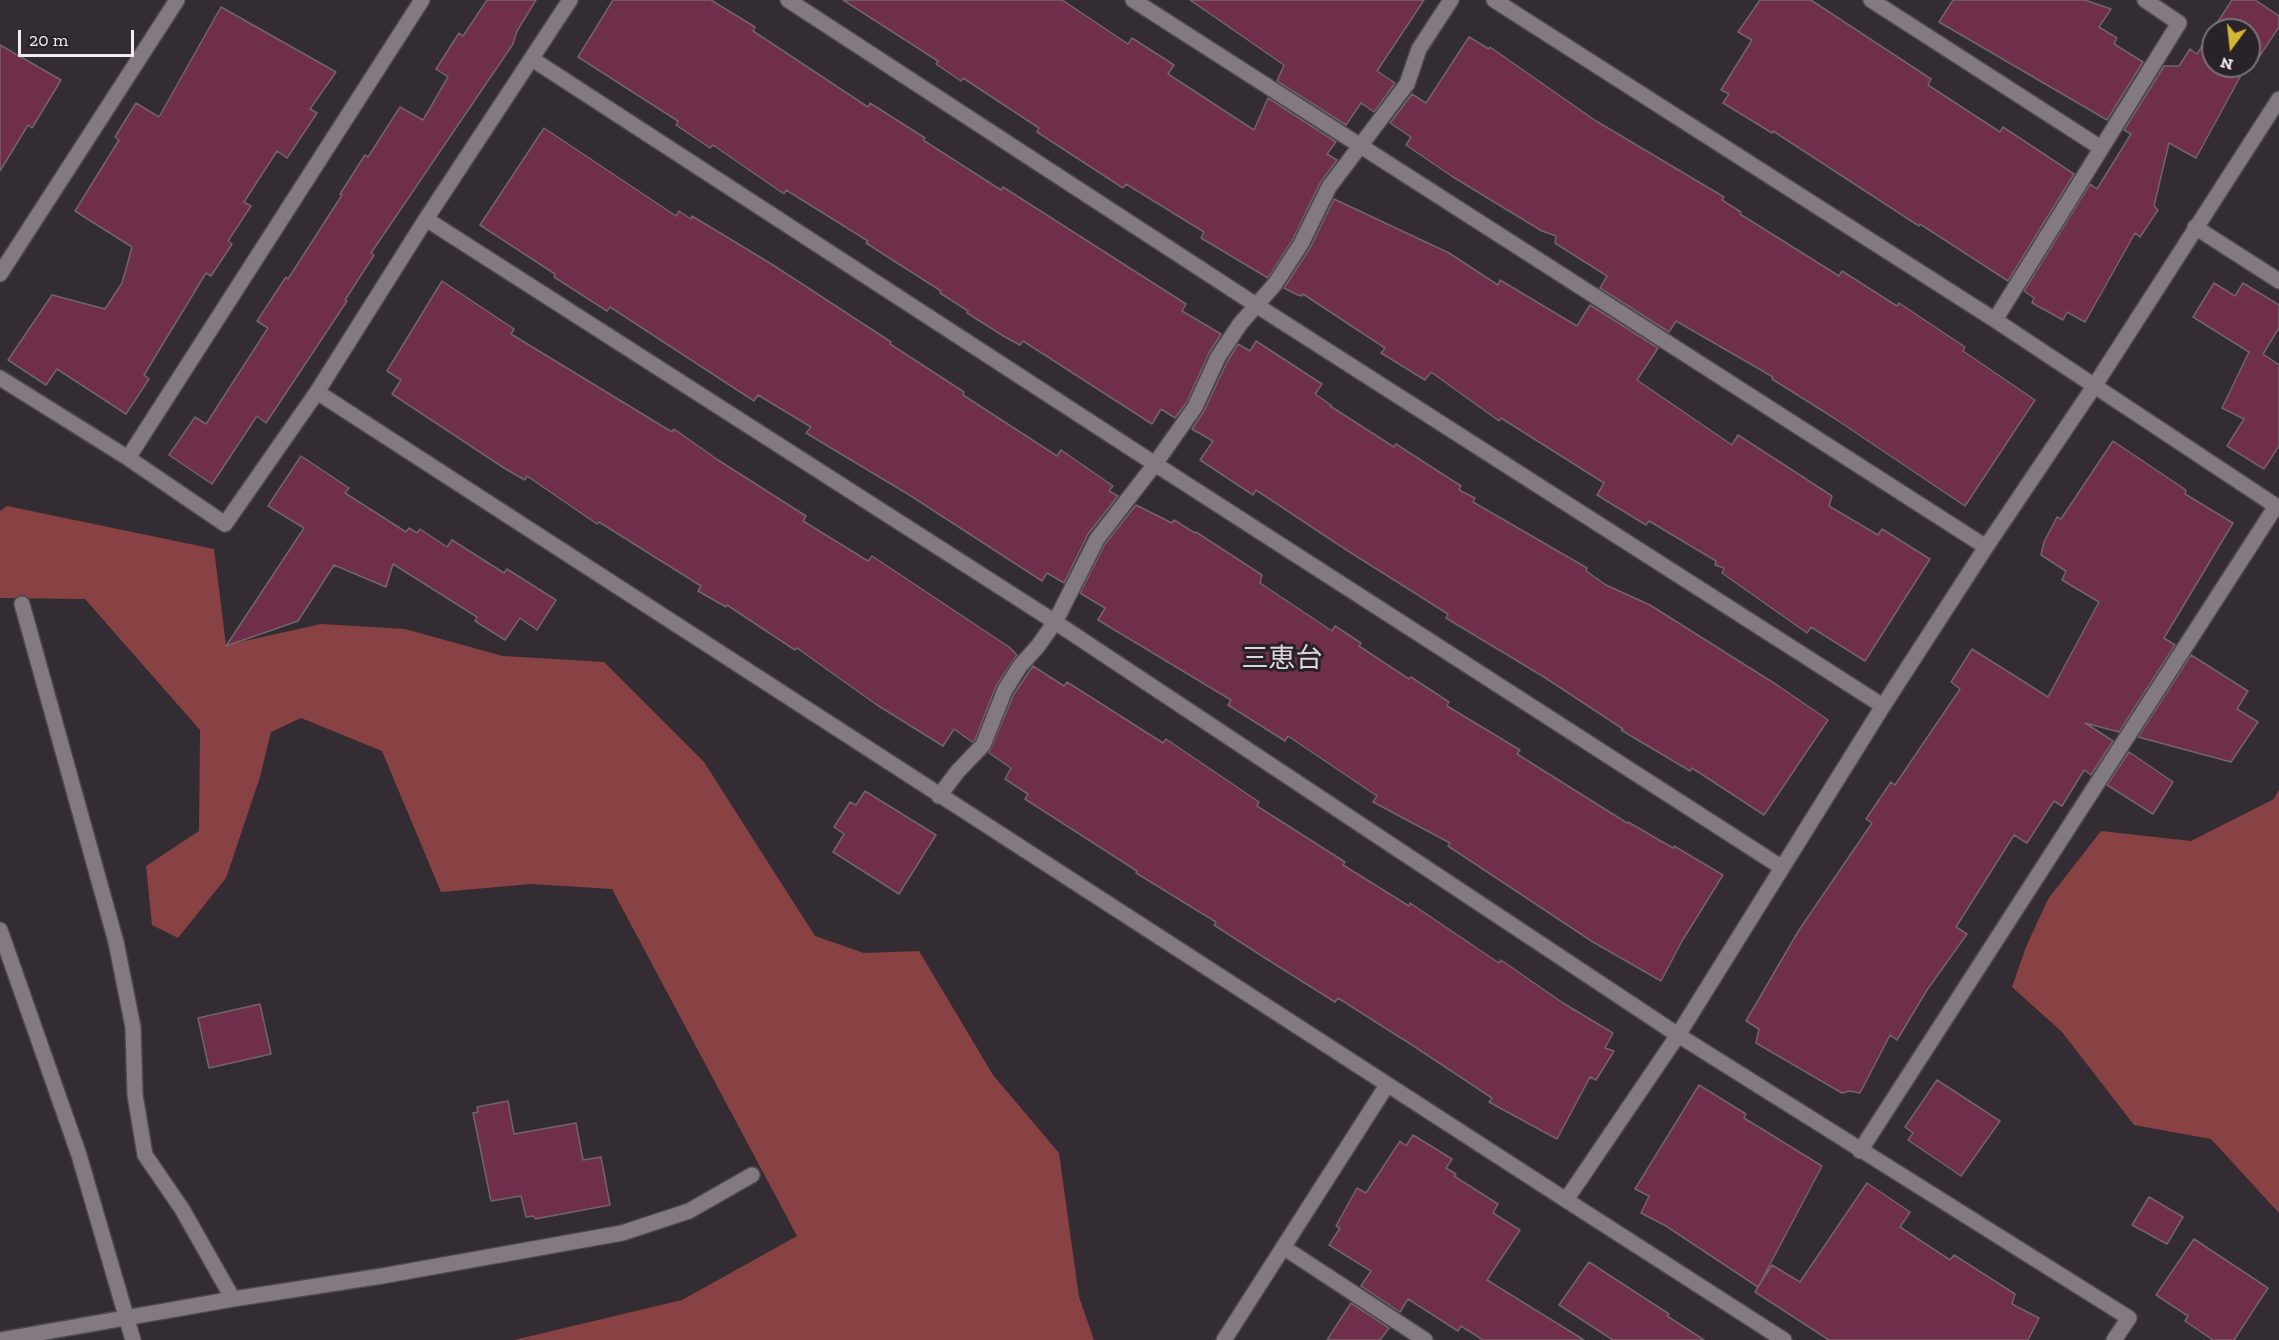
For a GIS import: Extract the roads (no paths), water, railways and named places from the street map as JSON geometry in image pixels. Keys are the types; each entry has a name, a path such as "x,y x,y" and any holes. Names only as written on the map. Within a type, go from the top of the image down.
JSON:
{"street":[{"path":"0,274 177,0"},
{"path":"128,458 422,0"},
{"path":"2,384 128,458 225,524 317,392 426,219 570,0"},
{"path":"788,0 1256,305 1883,706"},
{"path":"1133,0 1986,547"},
{"path":"939,796 958,771 983,745 1005,690 1020,666 1055,622 1098,538 1195,407 1218,357 1256,305 1275,284 1301,244 1329,188 1407,84 1419,49 1451,0"},
{"path":"1494,0 1995,320 2278,507 1860,1151"},
{"path":"1870,0 2101,148"},
{"path":"1995,320 2179,23 2145,0"},
{"path":"532,59 1781,867"},
{"path":"1566,1200 1678,1035 1883,706 2095,385 2279,99"},
{"path":"426,219 1055,622 1678,1035 2129,1318 2114,1340"},
{"path":"2195,227 2279,281"},
{"path":"317,392 1784,1340"},
{"path":"22,604 116,942 133,1027 135,1095 145,1155 182,1209 233,1299"},
{"path":"0,930 79,1155 133,1340"},
{"path":"1224,1340 1387,1085"},
{"path":"0,1340 622,1233 689,1211 752,1175"},
{"path":"1283,1247 1425,1340"}],"district":[{"name":"三恵台","path":"1282,659"}]}
